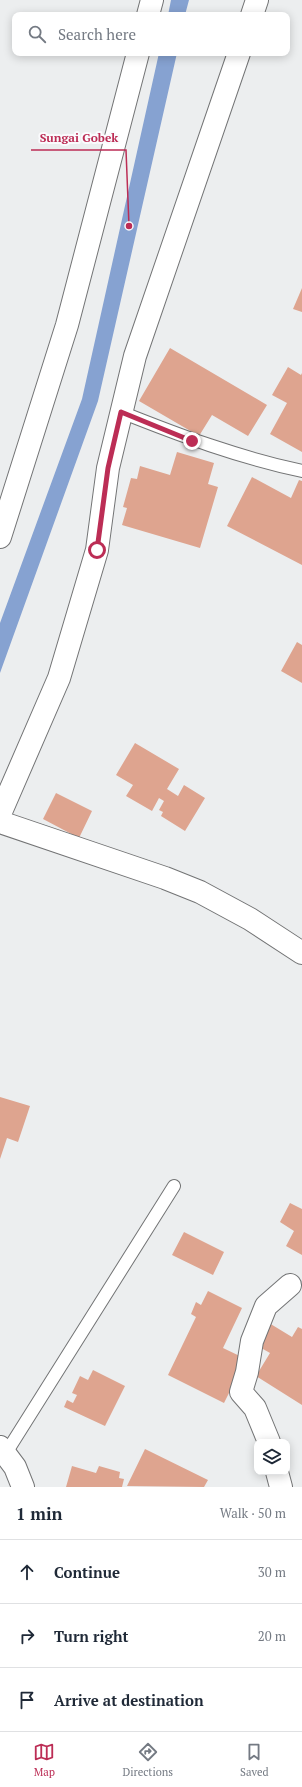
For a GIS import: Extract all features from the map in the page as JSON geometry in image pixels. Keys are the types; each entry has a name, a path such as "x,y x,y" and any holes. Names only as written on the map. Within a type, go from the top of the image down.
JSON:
{"street":[{"path":"149,12 152,0"},
{"path":"253,12 258,0"},
{"path":"0,537 67,325 137,56"},
{"path":"0,814 61,670 97,550 108,468 135,356 238,56"},
{"path":"0,822 166,878 200,892 250,919 302,953"},
{"path":"268,1439 255,1408 240,1392 247,1372 252,1341 266,1306 290,1284"},
{"path":"3,1450 15,1467 23,1487"},
{"path":"278,1475 281,1487"}],"lane":[{"path":"121,412 192,441 261,462 302,471"},
{"path":"3,1450 174,1186"}],"water":[{"path":"171,0 189,0 186,12 169,12"},
{"path":"158,56 176,56 98,401 0,673 0,623 82,399"}],"building":[{"path":"302,288 302,312 293,309"},
{"path":"170,348 267,405 248,436 212,415 199,436 139,401"},
{"path":"288,367 301,375 302,373 302,452 270,434 287,403 272,395"},
{"path":"177,452 214,463 208,484 218,487 200,548 122,525 127,508 123,507 131,478 137,479 140,466 170,475"},
{"path":"252,477 291,498 299,480 302,481 302,565 227,526"},
{"path":"297,642 302,645 302,683 281,671"},
{"path":"135,743 179,769 167,789 178,796 184,785 205,798 185,831 161,816 163,812 159,810 164,801 159,798 152,811 126,796 133,785 116,775"},
{"path":"56,793 92,811 79,838 43,819"},
{"path":"0,1097 30,1106 18,1142 7,1138 0,1159"},
{"path":"290,1203 302,1209 302,1255 286,1246 294,1231 280,1222"},
{"path":"184,1232 224,1252 213,1275 172,1255"},
{"path":"208,1291 242,1308 223,1348 246,1359 224,1403 168,1375 196,1317 191,1314 196,1302 201,1305"},
{"path":"269,1323 292,1337 298,1327 302,1329 302,1405 256,1376 270,1353 256,1345"},
{"path":"93,1370 125,1386 105,1426 64,1407 67,1400 73,1403 77,1395 72,1393 80,1376 88,1380"},
{"path":"145,1449 208,1480 204,1487 127,1486"},
{"path":"72,1466 96,1473 99,1466 120,1472 119,1478 124,1479 122,1487 66,1487"}],"place":[{"name":"Sungai Gobek","path":"129,226"}],"route":[{"path":"97,550 108,468 121,412 192,441"}]}
